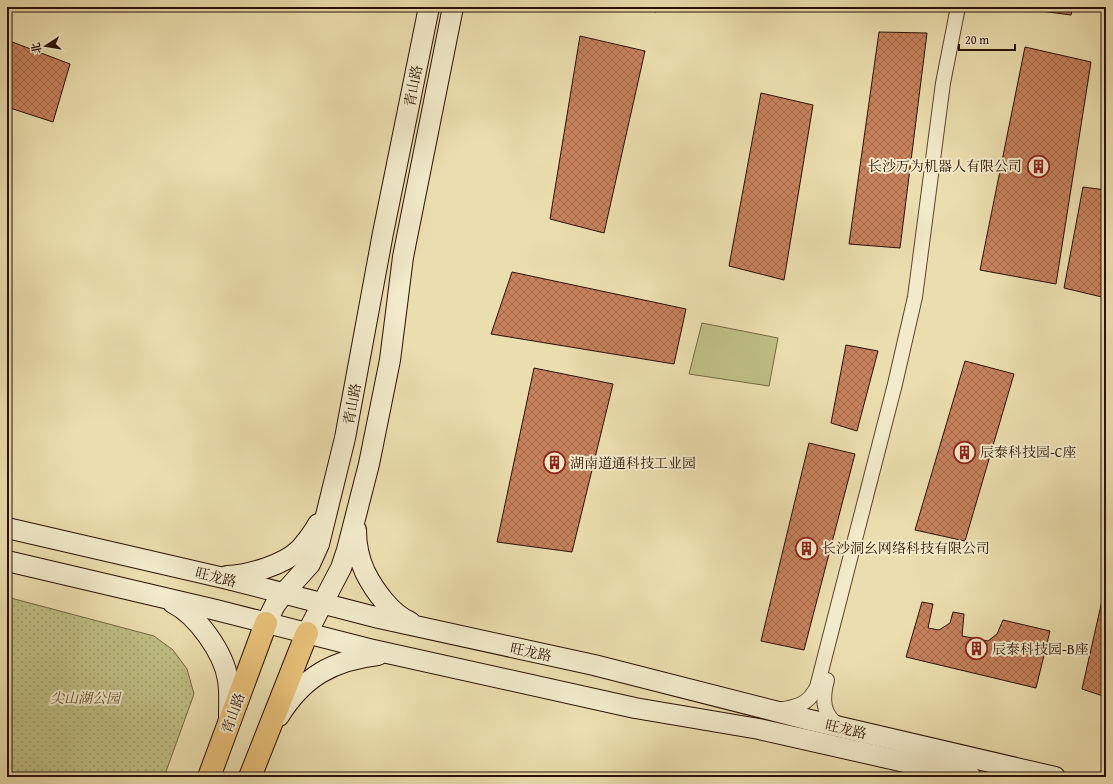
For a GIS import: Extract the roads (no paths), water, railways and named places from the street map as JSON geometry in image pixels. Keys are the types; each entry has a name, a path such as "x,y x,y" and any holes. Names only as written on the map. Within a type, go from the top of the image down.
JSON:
{"main road":[{"name":"青山路","path":"209,777 266,623 275,605 283,594 310,564 319,544 345,438 383,233 428,7"},
{"name":"青山路","path":"250,777 307,633 341,568 370,464 390,360 403,257 453,7"},
{"path":"215,576 235,575 267,568 282,561 299,550 310,538 320,521 333,491"},
{"path":"355,518 358,552 365,572 376,590 392,609 407,620 431,630"},
{"name":"旺龙路","path":"7,528 215,576 379,618 594,665 844,729 1055,777"},
{"name":"旺龙路","path":"7,561 159,596 408,657 635,708 759,730 971,777"},
{"path":"159,596 180,607 194,619 222,658 228,679 230,699 228,726"},
{"path":"266,737 283,709 297,692 317,674 336,664 358,657 380,654 408,657"}],"street":[{"path":"769,710 790,708 808,702 814,695 817,688 895,384 915,297 943,84 958,7"},
{"path":"844,729 836,724 827,712 823,699 824,690 902,386 922,298 950,84 965,7"}],"place":[{"name":"长沙万为机器人有限公司","path":"1038,166"},
{"name":"辰泰科技园-C座","path":"964,452"},
{"name":"湖南道通科技工业园","path":"554,463"},
{"name":"长沙洞幺网络科技有限公司","path":"807,548"},
{"name":"辰泰科技园-B座","path":"977,649"}],"park label":[{"name":"尖山湖公园","path":"85,698"}]}
